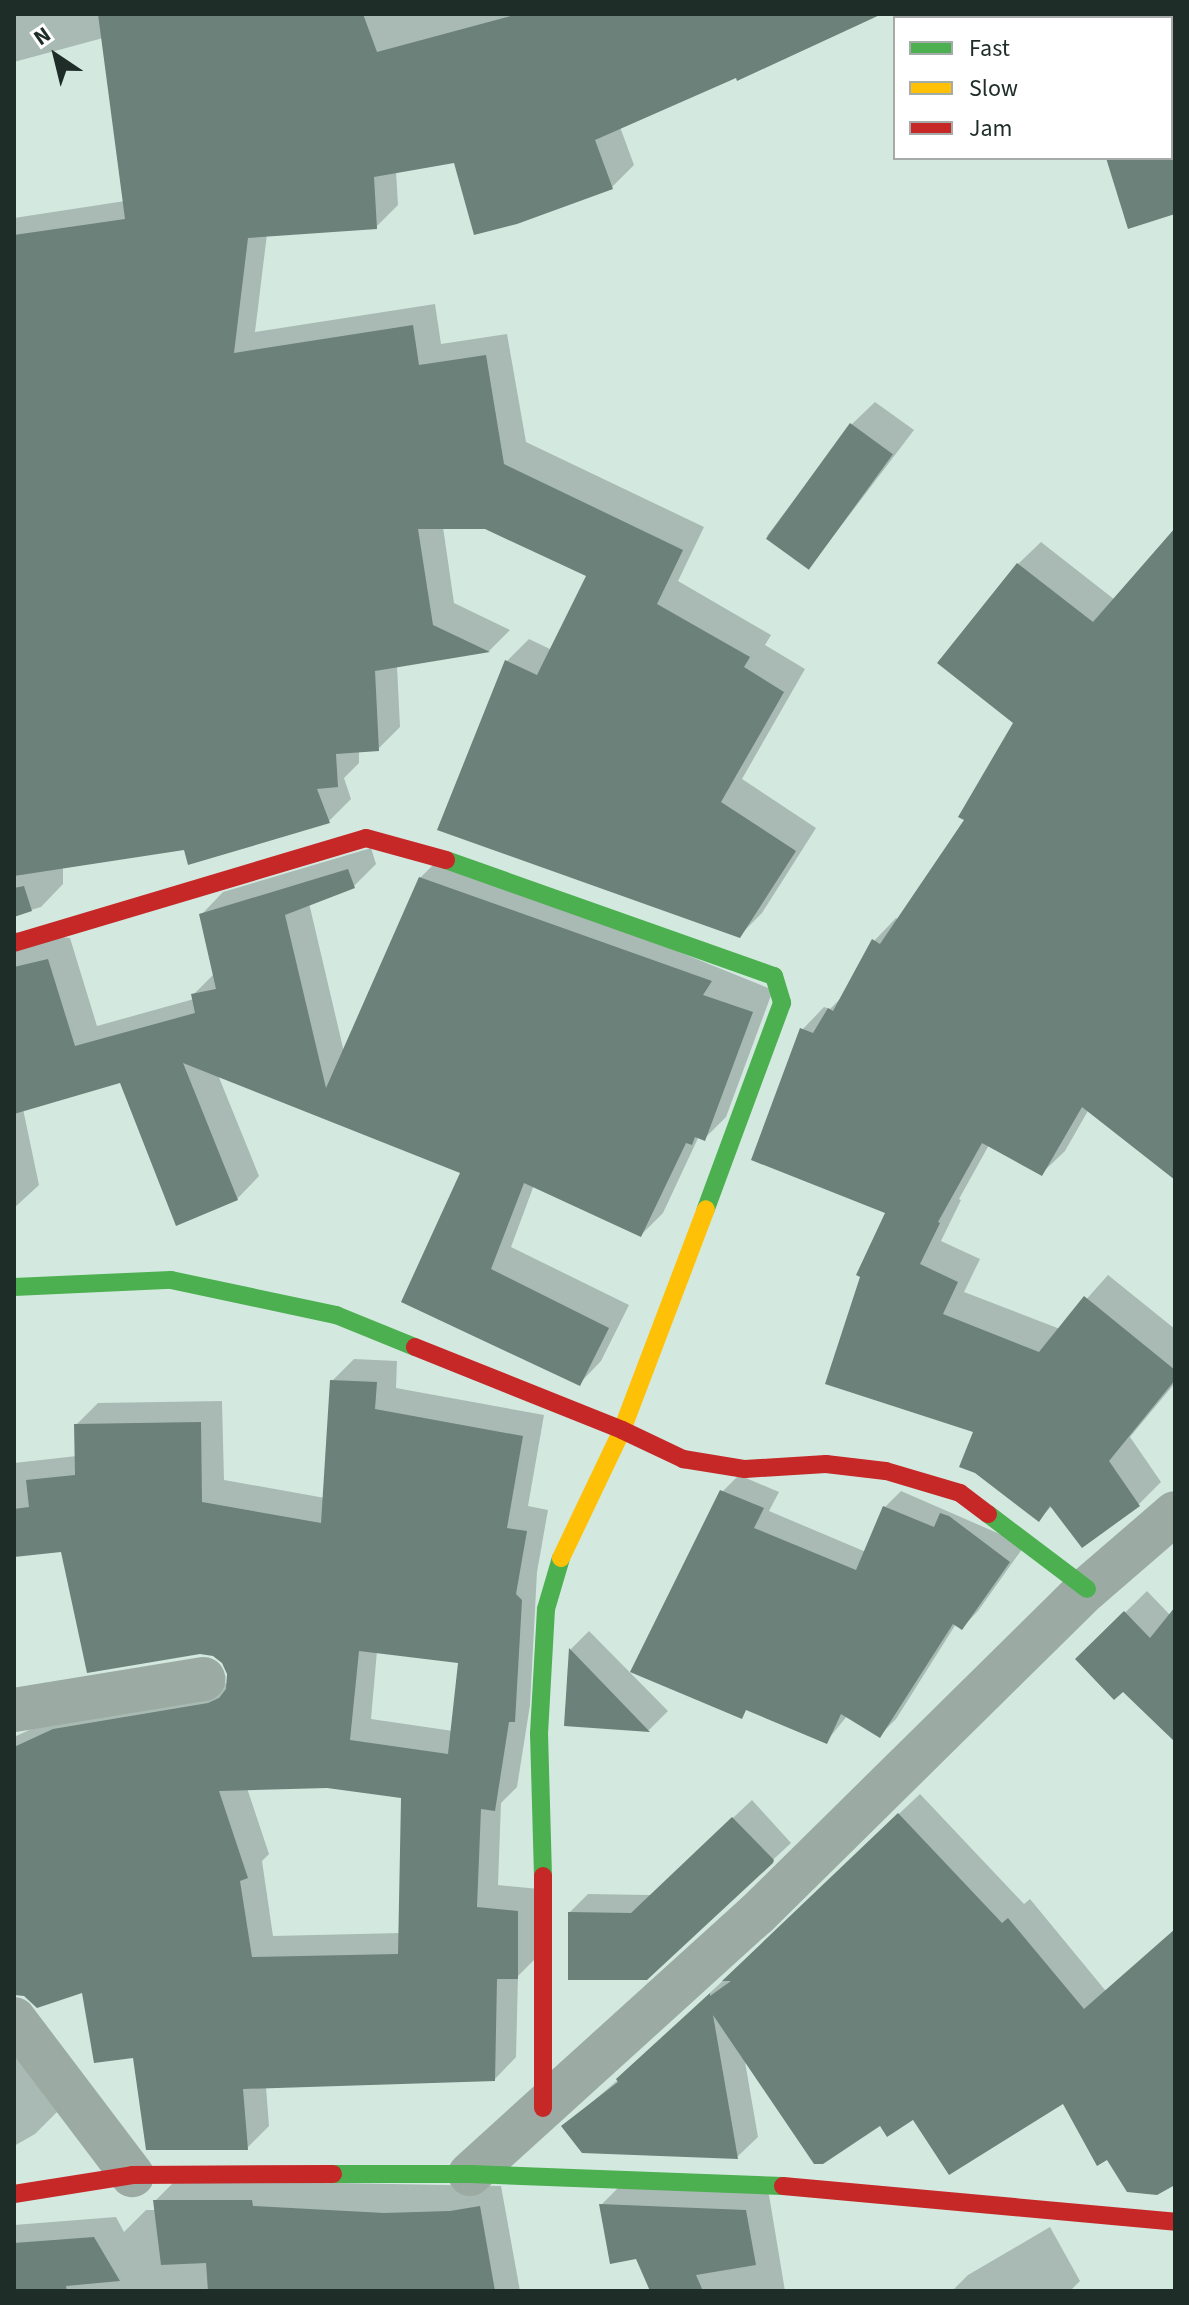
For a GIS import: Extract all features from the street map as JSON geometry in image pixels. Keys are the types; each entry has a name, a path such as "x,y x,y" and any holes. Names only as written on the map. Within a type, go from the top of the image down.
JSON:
{"street":[{"path":"14,943 366,838 421,851 774,976 782,1003 768,1045 622,1430 565,1544 546,1609 539,1734 543,2108"},
{"path":"14,1287 171,1280 336,1315 622,1430 683,1459 745,1469 826,1464 886,1471 960,1493 1087,1589"},
{"path":"470,2174 756,1915 1087,1589 1175,1513"},
{"path":"14,1710 203,1679"},
{"path":"14,2019 132,2175"},
{"path":"14,2194 132,2175 470,2174 784,2186 1175,2222"}],"building":[{"path":"98,14 363,14 377,52 518,14 882,14 737,81 736,78 595,140 613,189 517,224 474,235 454,163 374,177 377,229 248,238 234,353 413,325 419,365 486,355 504,464 683,550 657,604 750,657 744,667 784,692 721,802 796,851 740,938 437,830 505,660 537,675 586,576 485,529 418,529 433,625 490,652 375,671 379,751 336,754 338,787 317,789 330,823 188,865 184,850 14,876 14,235 125,219"},
{"path":"1175,158 1175,214 1128,229 1107,160"},
{"path":"850,423 893,454 809,570 766,539"},
{"path":"1175,528 1175,1180 1082,1107 1042,1176 982,1143 938,1222 920,1264 958,1282 943,1314 1039,1352 1084,1296 1175,1370 1175,1380 1109,1461 1140,1506 1082,1548 1050,1506 1039,1522 975,1473 959,1467 973,1432 825,1384 860,1277 856,1275 885,1213 751,1160 800,1028 813,1033 828,1008 833,1011 872,939 880,944 964,820 958,817 1013,723 937,663 1017,563 1093,622"},
{"path":"348,869 355,888 285,915 326,1088 419,877 712,981 703,995 753,1012 705,1141 695,1137 692,1145 686,1143 641,1237 524,1183 491,1269 609,1328 580,1386 401,1302 460,1173 183,1063 238,1200 176,1226 120,1083 14,1114 14,967 48,959 75,1046 195,1013 191,994 216,989 199,914"},
{"path":"24,886 32,911 14,917 14,888"},
{"path":"330,1380 377,1382 375,1409 523,1436 507,1528 527,1531 516,1594 522,1600 515,1722 509,1722 495,1811 481,1809 477,1907 518,1911 518,1979 497,1979 495,2081 243,2089 248,2150 146,2150 133,2058 94,2063 82,1993 37,2008 24,1996 14,1995 14,1747 53,1729 208,1703 219,1698 226,1689 227,1674 222,1663 213,1656 200,1654 87,1673 61,1552 14,1557 14,1509 29,1507 26,1480 75,1475 74,1424 201,1422 202,1502 321,1523","holes":["359,1651 458,1663 448,1754 350,1740","327,1788 401,1798 398,1954 252,1957 240,1881 248,1878 219,1791"]},
{"path":"720,1490 764,1508 754,1528 856,1570 883,1506 934,1527 940,1513 949,1516 1010,1562 962,1630 953,1624 880,1738 841,1714 827,1744 746,1710 742,1719 630,1672"},
{"path":"1175,1607 1175,1742 1123,1692 1114,1700 1075,1659 1124,1611 1150,1638"},
{"path":"569,1648 650,1732 564,1726"},
{"path":"898,1813 1002,1923 1008,1918 1084,2009 1175,1929 1175,2185 1157,2195 1127,2192 1107,2160 1097,2166 1063,2104 949,2175 913,2120 887,2137 880,2126 823,2164 814,2164 713,2015 738,2159 582,2153 561,2126 618,2082 616,2079 710,1993 710,1996 731,1981 722,1981"},
{"path":"732,1817 774,1860 773,1863 647,1980 568,1980 568,1912 631,1913"},
{"path":"153,2200 252,2200 253,2206 384,2213 450,2211 480,2206 495,2291 208,2291 206,2263 161,2265"},
{"path":"599,2204 746,2210 756,2265 696,2275 703,2291 650,2291 636,2259 610,2264"},
{"path":"94,2237 120,2281 66,2286 67,2291 14,2291 14,2243"}],"traffic: fast":[{"path":"446,860 774,976 782,1003 706,1209"},
{"path":"14,1287 171,1280 336,1315 415,1347"},
{"path":"988,1514 1087,1589"},
{"path":"543,1876 539,1734 546,1609 561,1558"},
{"path":"333,2174 470,2174 783,2186"}],"traffic: slow":[{"path":"561,1558 622,1430 706,1209"}],"traffic: jam":[{"path":"14,943 366,838 446,860"},
{"path":"415,1347 622,1430 683,1459 745,1469 826,1464 886,1471 960,1493 988,1514"},
{"path":"543,1876 543,2108"},
{"path":"14,2194 132,2175 333,2174"},
{"path":"783,2186 1175,2222"}]}
